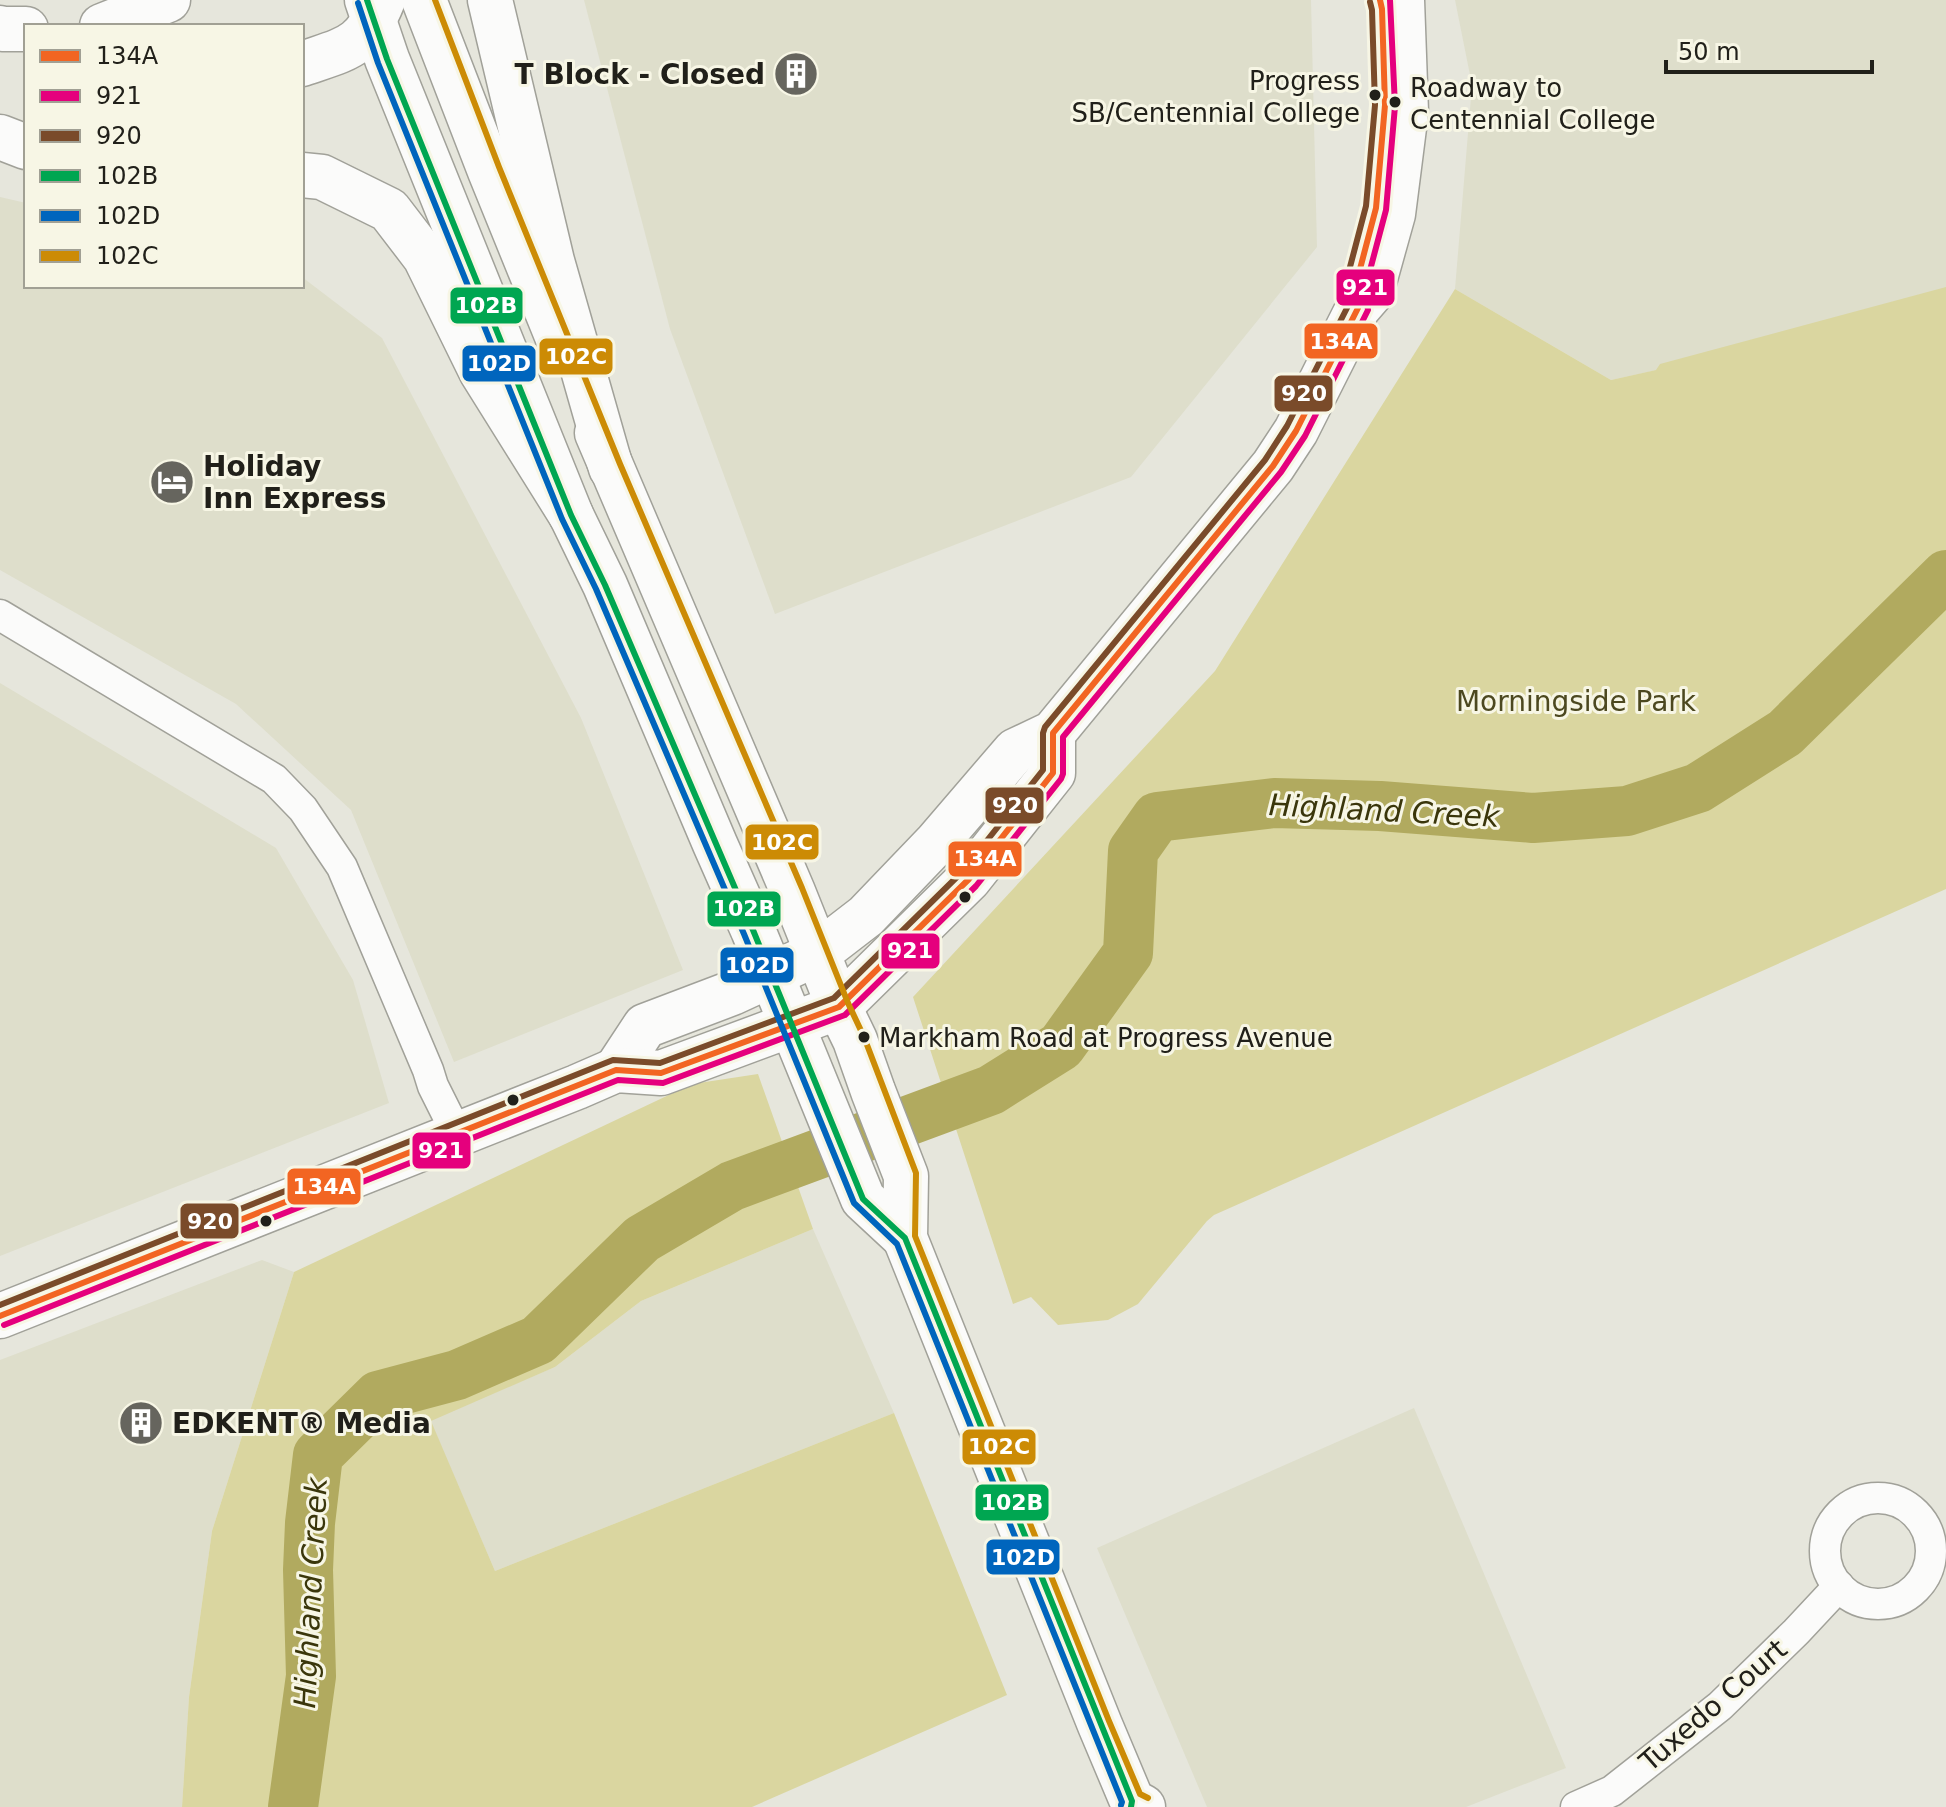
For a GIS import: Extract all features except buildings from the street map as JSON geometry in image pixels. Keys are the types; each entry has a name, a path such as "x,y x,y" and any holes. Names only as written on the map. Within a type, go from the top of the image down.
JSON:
{"main road":[{"path":"107,24 168,0"},
{"path":"424,0 495,185 611,468 855,1040 906,1176 905,1238 1135,1805"},
{"path":"490,0 552,261 611,468"},
{"path":"1358,308 1355,288 1376,208 1385,105 1380,0"},
{"path":"616,1070 645,1026 732,993 818,953 866,916 936,843 1015,751 1053,733 1273,466 1296,431 1358,308 1371,293 1393,214 1406,112 1402,0"},
{"path":"304,63 348,48 365,34 375,7"},
{"path":"375,7 393,74 571,515 605,585 863,1199 905,1238"},
{"path":"0,28 24,29"},
{"path":"0,116 24,122"},
{"path":"0,137 24,146"},
{"path":"304,175 322,177 389,210 425,257 481,371 571,515"},
{"path":"0,1316 616,1070 661,1073 839,1007 969,879 1053,773 1053,733"}],"street":[{"path":"0,615 274,779 303,809 342,867 433,1086 457,1134"},
{"name":"Tuxedo Court","path":"1576,1807 1612,1791 1720,1706 1839,1586"}],"shaded area":[{"path":"584,0 1311,0 1317,247 1131,477 775,614 670,329"},
{"path":"1455,0 1946,0 1946,307 1611,380 1455,289 1472,85"},
{"path":"0,197 24,203 24,288 304,288 304,279 382,338 581,718 683,970 454,1062 351,810 236,704 0,570"},
{"path":"0,683 276,848 353,980 389,1103 0,1256"},
{"path":"813,1229 894,1413 495,1571 430,1420 555,1367 641,1301"},
{"path":"262,1260 294,1272 212,1531 189,1697 182,1807 0,1807 0,1360"},
{"path":"1414,1408 1566,1768 1466,1807 1207,1807 1097,1548"}],"green space":[{"name":"Morningside Park","path":"1946,287 1946,889 1214,1215 1138,1304 1108,1320 1058,1325 1031,1297 1013,1304 913,997 1215,671 1455,289 1611,380 1656,370 1660,364"},
{"path":"758,1074 813,1229 641,1301 555,1367 431,1421 495,1571 894,1413 1007,1695 752,1807 182,1807 189,1697 212,1531 294,1272 692,1084"}],"waterway":[{"name":"Highland Creek","path":"293,1807 311,1676 308,1570 318,1455 378,1396 457,1375 538,1340 642,1239 732,1186 991,1090 1061,1046 1128,953 1133,851 1157,817 1274,803 1380,806 1533,818 1627,811 1698,788 1785,733 1946,575"}],"transit line":[{"name":"102B","path":"367,0 387,59 571,515 605,585 753,930 863,1199 905,1238 1132,1801 1131,1807"},
{"name":"102C","path":"435,0 499,167 620,464 864,1037 916,1173 915,1236 1109,1721 1140,1794 1148,1798"},
{"name":"134A","path":"0,1316 616,1070 661,1073 839,1007 969,879 1053,773 1053,733 1273,466 1296,431 1358,308 1355,288 1376,208 1385,105 1380,0"},
{"name":"921","path":"4,1325 618,1080 663,1083 845,1015 976,886 1061,779 1063,737 1281,472 1305,436 1368,310 1365,289 1386,210 1395,106 1390,0"},
{"name":"920","path":"0,1305 613,1060 660,1063 834,998 962,872 1043,770 1045,727 1265,460 1287,426 1348,306 1345,286 1366,206 1375,105 1370,2"},
{"name":"102D","path":"358,3 378,63 562,519 596,589 744,934 854,1203 897,1244 1121,1805"}],"place":[{"name":"T Block - Closed","path":"796,74"},
{"name":"Progress SB/Centennial College","path":"1375,95"},
{"name":"Roadway to Centennial College","path":"1395,102"},
{"name":"Holiday Inn Express","path":"172,482"},
{"name":"Markham Road at Progress Avenue","path":"864,1037"},
{"name":"EDKENT® Media","path":"141,1423"}]}
